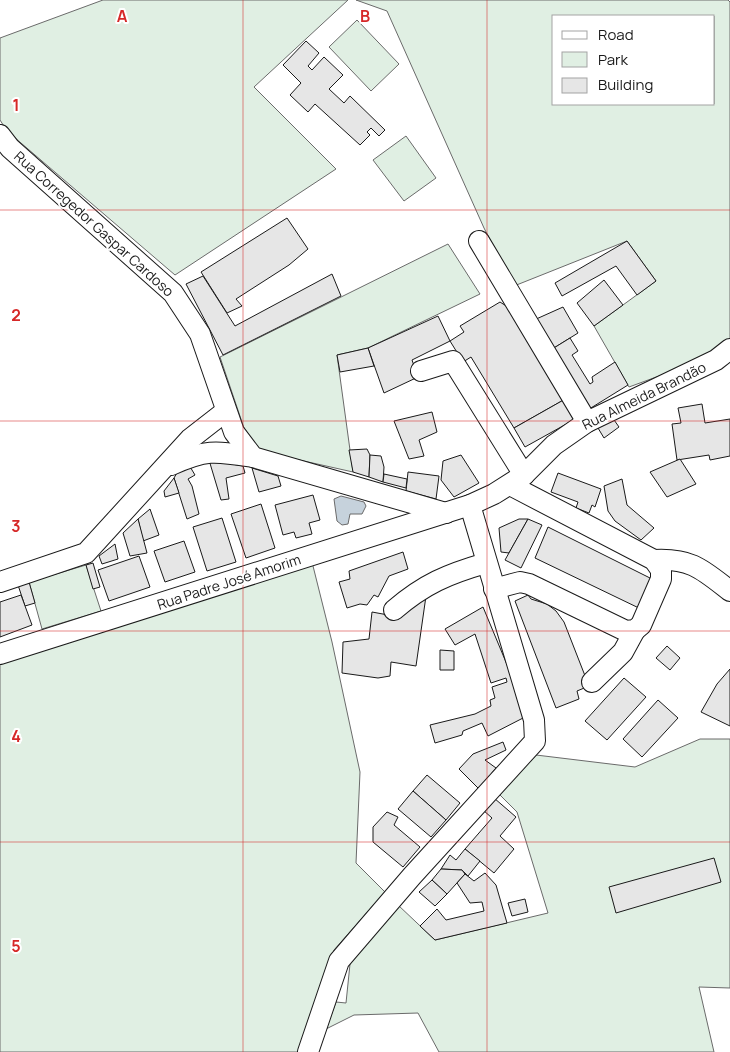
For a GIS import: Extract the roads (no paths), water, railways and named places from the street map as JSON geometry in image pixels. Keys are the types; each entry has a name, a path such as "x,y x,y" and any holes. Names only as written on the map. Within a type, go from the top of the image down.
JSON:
{"street":[{"name":"Rua Corregedor Gaspar Cardoso","path":"0,135 10,148 173,292 200,334 229,418 253,457"},
{"path":"479,241 587,422"},
{"name":"Rua Almeida Brandão","path":"458,509 517,480 554,445 587,422 716,360 730,349"},
{"path":"421,371 453,361 517,480 654,560 660,570 661,579 641,625 635,630 623,652 592,682"},
{"path":"0,582 86,553 172,465 190,439 229,418"},
{"path":"172,465 192,456 216,451 253,457 458,509 486,563 534,720 536,740 412,876 339,961 308,1052"},
{"name":"Rua Padre José Amorim","path":"0,654 458,509"},
{"path":"654,560 676,559 694,565 730,591"},
{"path":"394,610 411,596 441,577 486,563"},
{"path":"494,589 520,582 529,584 626,631 635,630"}]}
